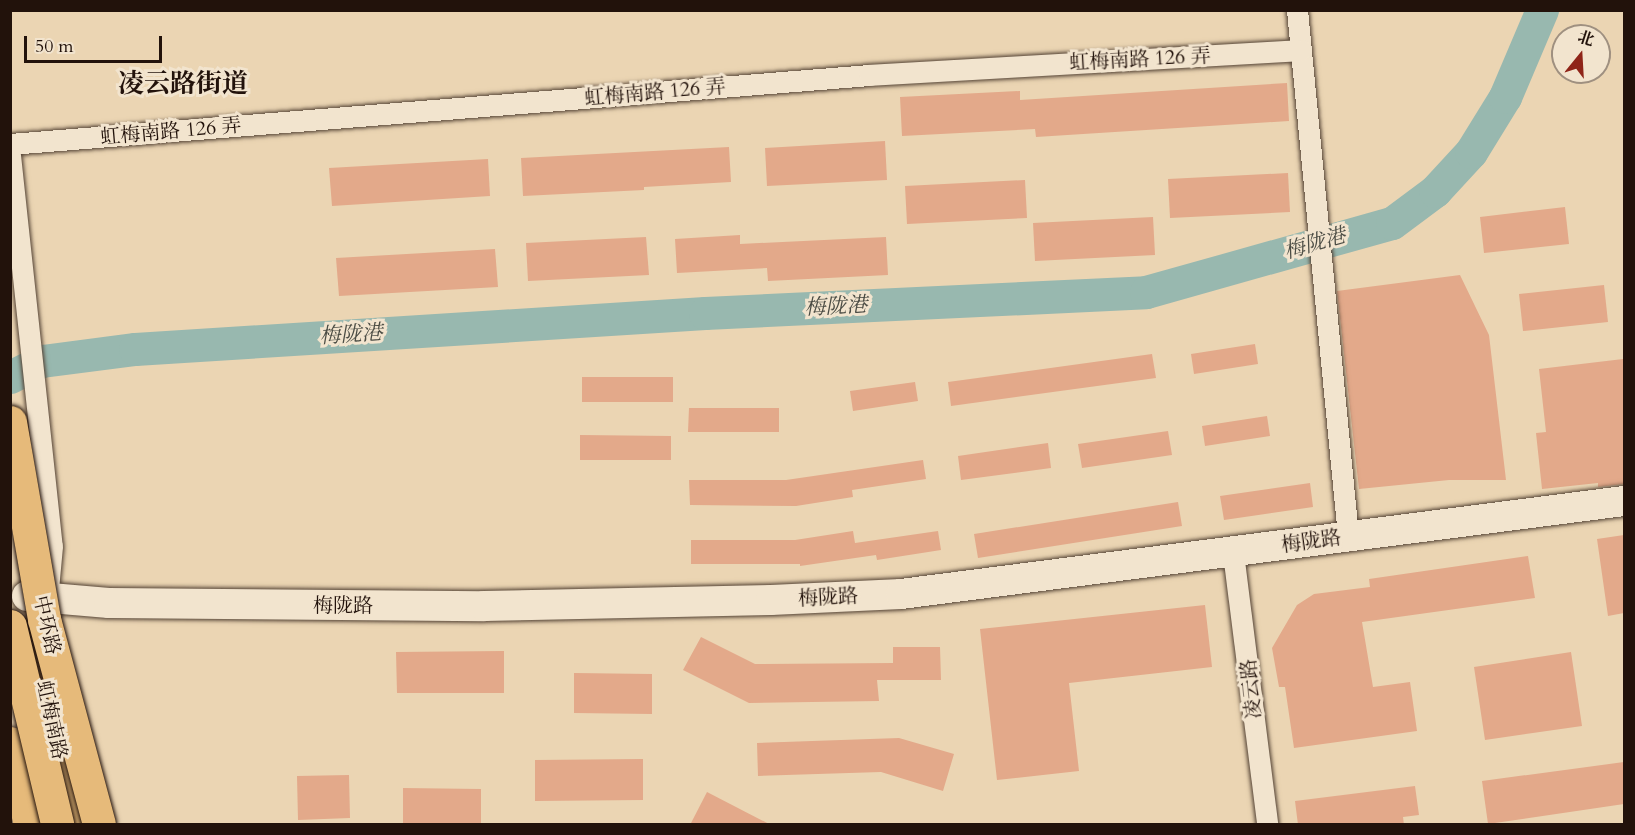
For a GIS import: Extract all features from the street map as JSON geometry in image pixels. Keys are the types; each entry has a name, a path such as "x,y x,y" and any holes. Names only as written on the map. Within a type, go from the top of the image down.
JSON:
{"main road":[{"name":"中环路","path":"10,422 78,823"},
{"name":"虹梅南路","path":"10,508 88,765 78,823"},
{"name":"虹梅南路","path":"37,596 78,823"},
{"name":"中环路","path":"10,627 78,823"},
{"name":"虹梅南路","path":"10,633 50,785 78,823"},
{"path":"10,743 30,825"},
{"path":"42,825 50,785"}],"street":[{"path":"1297,10 1348,536"},
{"name":"虹梅南路 126 弄","path":"10,144 869,75 1300,50"},
{"path":"10,155 33,342 52,546 37,596"},
{"name":"梅陇路","path":"37,596 109,603 484,606 771,600 901,594 1624,501"},
{"name":"凌云路","path":"1233,553 1268,825"}],"building":[{"path":"1287,83 1289,121 1036,137 1035,129 902,136 900,97 1020,91 1020,100"},
{"path":"885,141 887,180 767,186 765,148"},
{"path":"729,147 731,182 644,187 644,190 523,196 521,158"},
{"path":"488,159 490,196 332,206 329,168"},
{"path":"1288,173 1290,212 1170,218 1168,179"},
{"path":"1025,180 1027,218 907,224 905,186"},
{"path":"1565,207 1569,244 1484,253 1480,217"},
{"path":"1153,217 1155,255 1035,261 1033,223"},
{"path":"740,235 740,244 886,237 888,275 768,281 767,268 677,273 675,239"},
{"path":"646,237 649,275 528,281 526,243"},
{"path":"495,249 498,287 339,296 336,258"},
{"path":"1460,275 1489,335 1506,480 1449,480 1359,489 1337,291"},
{"path":"1604,285 1608,322 1523,331 1519,294"},
{"path":"1255,344 1258,364 1194,374 1191,354"},
{"path":"1152,354 1156,378 951,406 948,382"},
{"path":"1623,359 1624,484 1598,487 1598,483 1542,489 1536,433 1546,432 1539,369"},
{"path":"582,377 673,377 673,402 582,402"},
{"path":"915,382 918,401 853,411 850,391"},
{"path":"689,408 779,408 779,432 688,432"},
{"path":"1267,416 1270,436 1205,446 1202,426"},
{"path":"1168,431 1172,455 1082,468 1078,444"},
{"path":"580,435 671,436 671,460 580,460"},
{"path":"1048,443 1051,468 961,480 958,456"},
{"path":"923,460 926,479 852,490 853,497 796,506 690,505 689,480 786,480"},
{"path":"1310,483 1313,507 1224,520 1220,496"},
{"path":"1178,502 1182,526 978,558 974,534"},
{"path":"853,531 855,543 938,531 941,550 877,560 876,555 800,566 800,564 691,564 691,540 795,540"},
{"path":"1624,535 1624,613 1608,616 1597,539"},
{"path":"1528,556 1535,598 1362,622 1373,687 1410,682 1417,731 1294,748 1285,687 1279,687 1272,648 1297,605 1314,594 1370,587 1369,579"},
{"path":"1205,605 1212,667 1069,683 1079,771 997,780 980,629"},
{"path":"701,637 755,664 893,663 893,647 940,647 941,680 877,680 879,701 749,703 683,670"},
{"path":"504,651 504,693 397,693 396,652"},
{"path":"1571,652 1582,726 1485,740 1474,667"},
{"path":"574,673 652,674 652,714 574,713"},
{"path":"899,738 954,754 943,791 881,772 758,776 757,743"},
{"path":"643,759 643,800 535,801 535,760"},
{"path":"1624,762 1624,804 1488,824 1482,781"},
{"path":"349,775 350,818 298,820 297,776"},
{"path":"1415,786 1419,815 1403,817 1404,825 1298,825 1295,801"},
{"path":"403,788 481,789 481,825 403,825"},
{"path":"707,792 771,825 690,825"}],"waterway":[{"name":"梅陇港","path":"10,377 42,361 135,349 705,313 1146,292 1392,223 1435,191 1471,152 1505,97 1542,10"}],"district":[{"name":"凌云路街道","path":"183,84"}]}
